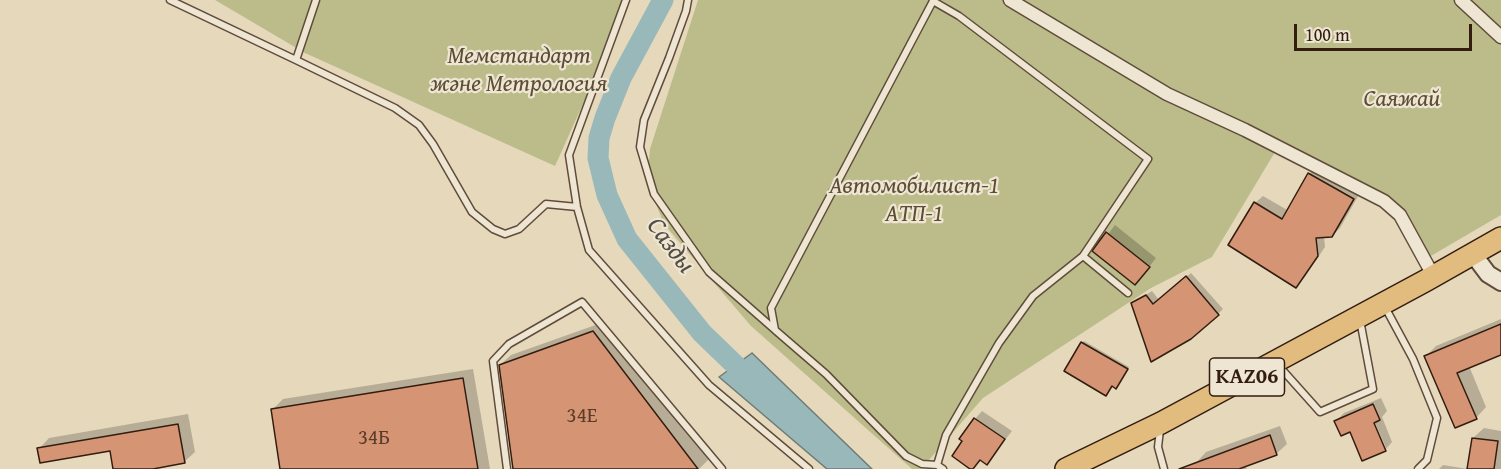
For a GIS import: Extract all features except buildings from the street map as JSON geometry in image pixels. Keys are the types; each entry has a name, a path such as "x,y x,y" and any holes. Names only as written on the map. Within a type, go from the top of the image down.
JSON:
{"highway":[{"name":"KАZ06","path":"1066,469 1161,423 1276,362 1501,238"}],"street":[{"path":"1010,0 1167,94 1245,130 1384,201 1400,216 1430,279"},
{"path":"1461,0 1501,37"},
{"path":"1473,254 1488,274 1501,282"}],"lane":[{"path":"170,0 395,108 419,125 433,144 472,212 493,229 505,234 519,229 546,204 577,207"},
{"path":"296,60 316,0"},
{"path":"626,0 569,155 577,207 589,250 709,386 809,469"},
{"path":"688,0 686,11 644,120 639,147 654,194 709,272 775,330 826,374 906,456 922,464 940,467 946,435 999,343 1033,296 1083,256 1148,159 959,16 933,1 771,308 775,330"},
{"path":"1083,256 1128,293"},
{"path":"507,469 493,362 509,344 582,303 722,469"},
{"path":"1383,304 1413,359 1437,418 1427,460 1418,469"},
{"path":"1276,362 1320,412 1373,389 1359,317"},
{"path":"1161,423 1158,447 1164,469"}],"green space":[{"name":"Мемстандарт және Метрология","path":"215,0 626,0 623,15 555,166 305,53"},
{"name":"Автомобилист-1 АТП-1","path":"698,0 1501,0 1501,215 1424,260 1384,201 1278,147 1212,257 1151,288 983,398 921,469 912,469 751,326 664,224 647,182 650,149"}],"water":[{"path":"752,353 872,469 827,469 719,377"}],"waterway":[{"name":"Сазды","path":"663,0 621,78 599,138 598,158 607,195 627,239 702,333 756,385"}],"park label":[{"name":"Саяжай","path":"1402,100"}]}
